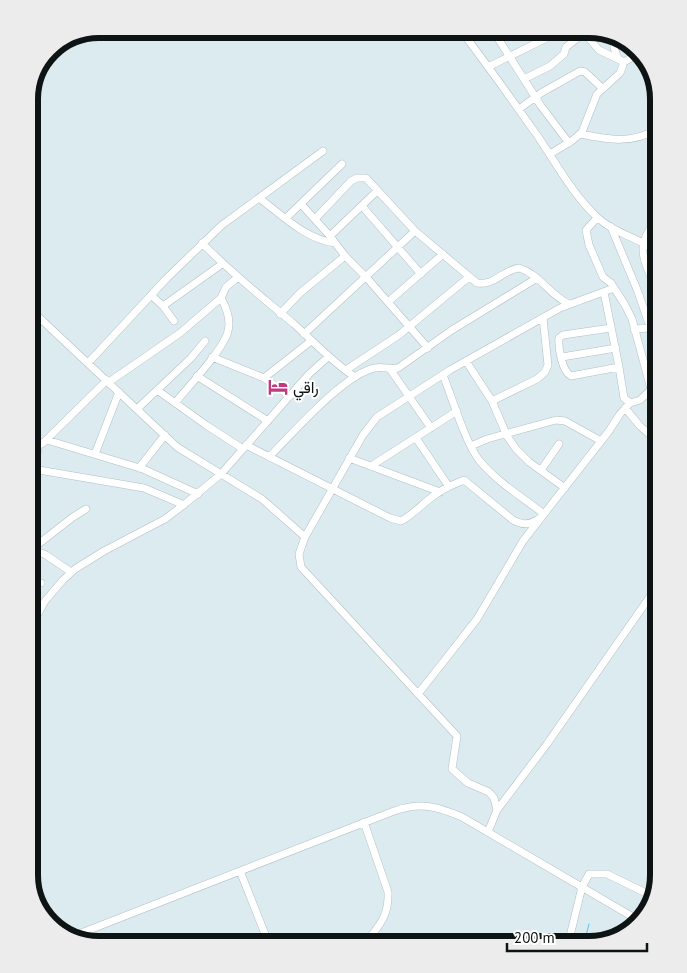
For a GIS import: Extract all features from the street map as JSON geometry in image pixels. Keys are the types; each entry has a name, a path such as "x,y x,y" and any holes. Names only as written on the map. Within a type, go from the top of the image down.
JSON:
{"street":[{"path":"467,38 519,109 574,190 597,218 650,247"},
{"path":"501,38 534,97 569,143"},
{"path":"488,67 546,38"},
{"path":"524,79 557,60 564,54 566,47 576,38"},
{"path":"589,38 599,50 621,60 632,56"},
{"path":"550,154 580,134 593,100 602,88 620,72 621,60 614,48 614,44"},
{"path":"519,109 534,97 580,71 585,72 602,88"},
{"path":"580,134 611,140 628,140 650,133"},
{"path":"88,363 202,243 222,225 323,151"},
{"path":"286,218 342,164"},
{"path":"315,219 351,181 357,178 366,178 415,231 477,283 491,282 513,269 519,268 534,274 555,297 569,304"},
{"path":"330,236 377,191"},
{"path":"258,198 307,234 322,241 335,243"},
{"path":"301,204 428,348"},
{"path":"362,206 421,274"},
{"path":"597,218 586,230 586,237 603,277 614,288 632,319 650,386"},
{"path":"611,227 650,325"},
{"path":"650,229 643,242 642,256 650,274"},
{"path":"304,334 415,231"},
{"path":"202,243 237,278 304,334 328,357 355,376"},
{"path":"388,302 443,254"},
{"path":"280,314 300,293 345,256"},
{"path":"163,306 222,264"},
{"path":"346,370 399,335 469,277"},
{"path":"38,447 108,381 180,333 220,298 226,287 237,278"},
{"path":"269,457 322,405 355,376 374,368 398,368 452,330 537,278"},
{"path":"497,810 494,798 489,792 468,783 452,769 457,736 301,567 299,554 305,537 349,458 377,417 443,374 543,318 569,304 614,288"},
{"path":"604,292 620,367 624,398 640,426 650,435"},
{"path":"151,295 163,306 174,321"},
{"path":"175,402 198,376 229,331 226,307 220,298"},
{"path":"38,316 177,447 262,499 305,537"},
{"path":"492,401 537,379 545,372 548,365 543,318"},
{"path":"611,328 562,336 559,338 558,345 565,370 571,376 620,367"},
{"path":"634,329 650,328"},
{"path":"137,408 191,358 205,341"},
{"path":"264,378 311,341"},
{"path":"562,357 616,348"},
{"path":"212,357 264,378 290,396"},
{"path":"38,613 71,572 104,551 165,519 221,474 309,374 328,357"},
{"path":"466,361 492,401 516,449 529,462 565,488"},
{"path":"390,369 431,428"},
{"path":"443,374 477,458 493,475 544,514"},
{"path":"198,376 268,421"},
{"path":"158,390 206,425 245,447 269,457 390,518 401,521 440,492 464,480 519,524 528,525 544,514"},
{"path":"418,694 477,619 523,541 628,406 640,400 650,391"},
{"path":"95,454 119,392"},
{"path":"371,466 457,412"},
{"path":"471,446 487,439 556,420 564,421 602,441"},
{"path":"140,468 165,435"},
{"path":"416,438 448,487"},
{"path":"47,440 140,468 198,494"},
{"path":"540,470 559,444"},
{"path":"349,458 440,492"},
{"path":"38,470 144,488 184,505"},
{"path":"38,543 86,509"},
{"path":"38,552 46,555 71,572"},
{"path":"488,832 497,810 558,728 650,596"},
{"path":"82,933 364,822 405,807 424,806 434,806 462,817 633,917"},
{"path":"364,822 388,892 386,914 371,936"},
{"path":"240,871 266,935"},
{"path":"570,936 582,887 589,874 607,874 646,893"}],"waterway":[{"path":"586,936 589,924"}],"place":[{"name":"راقي","path":"278,387"}]}
